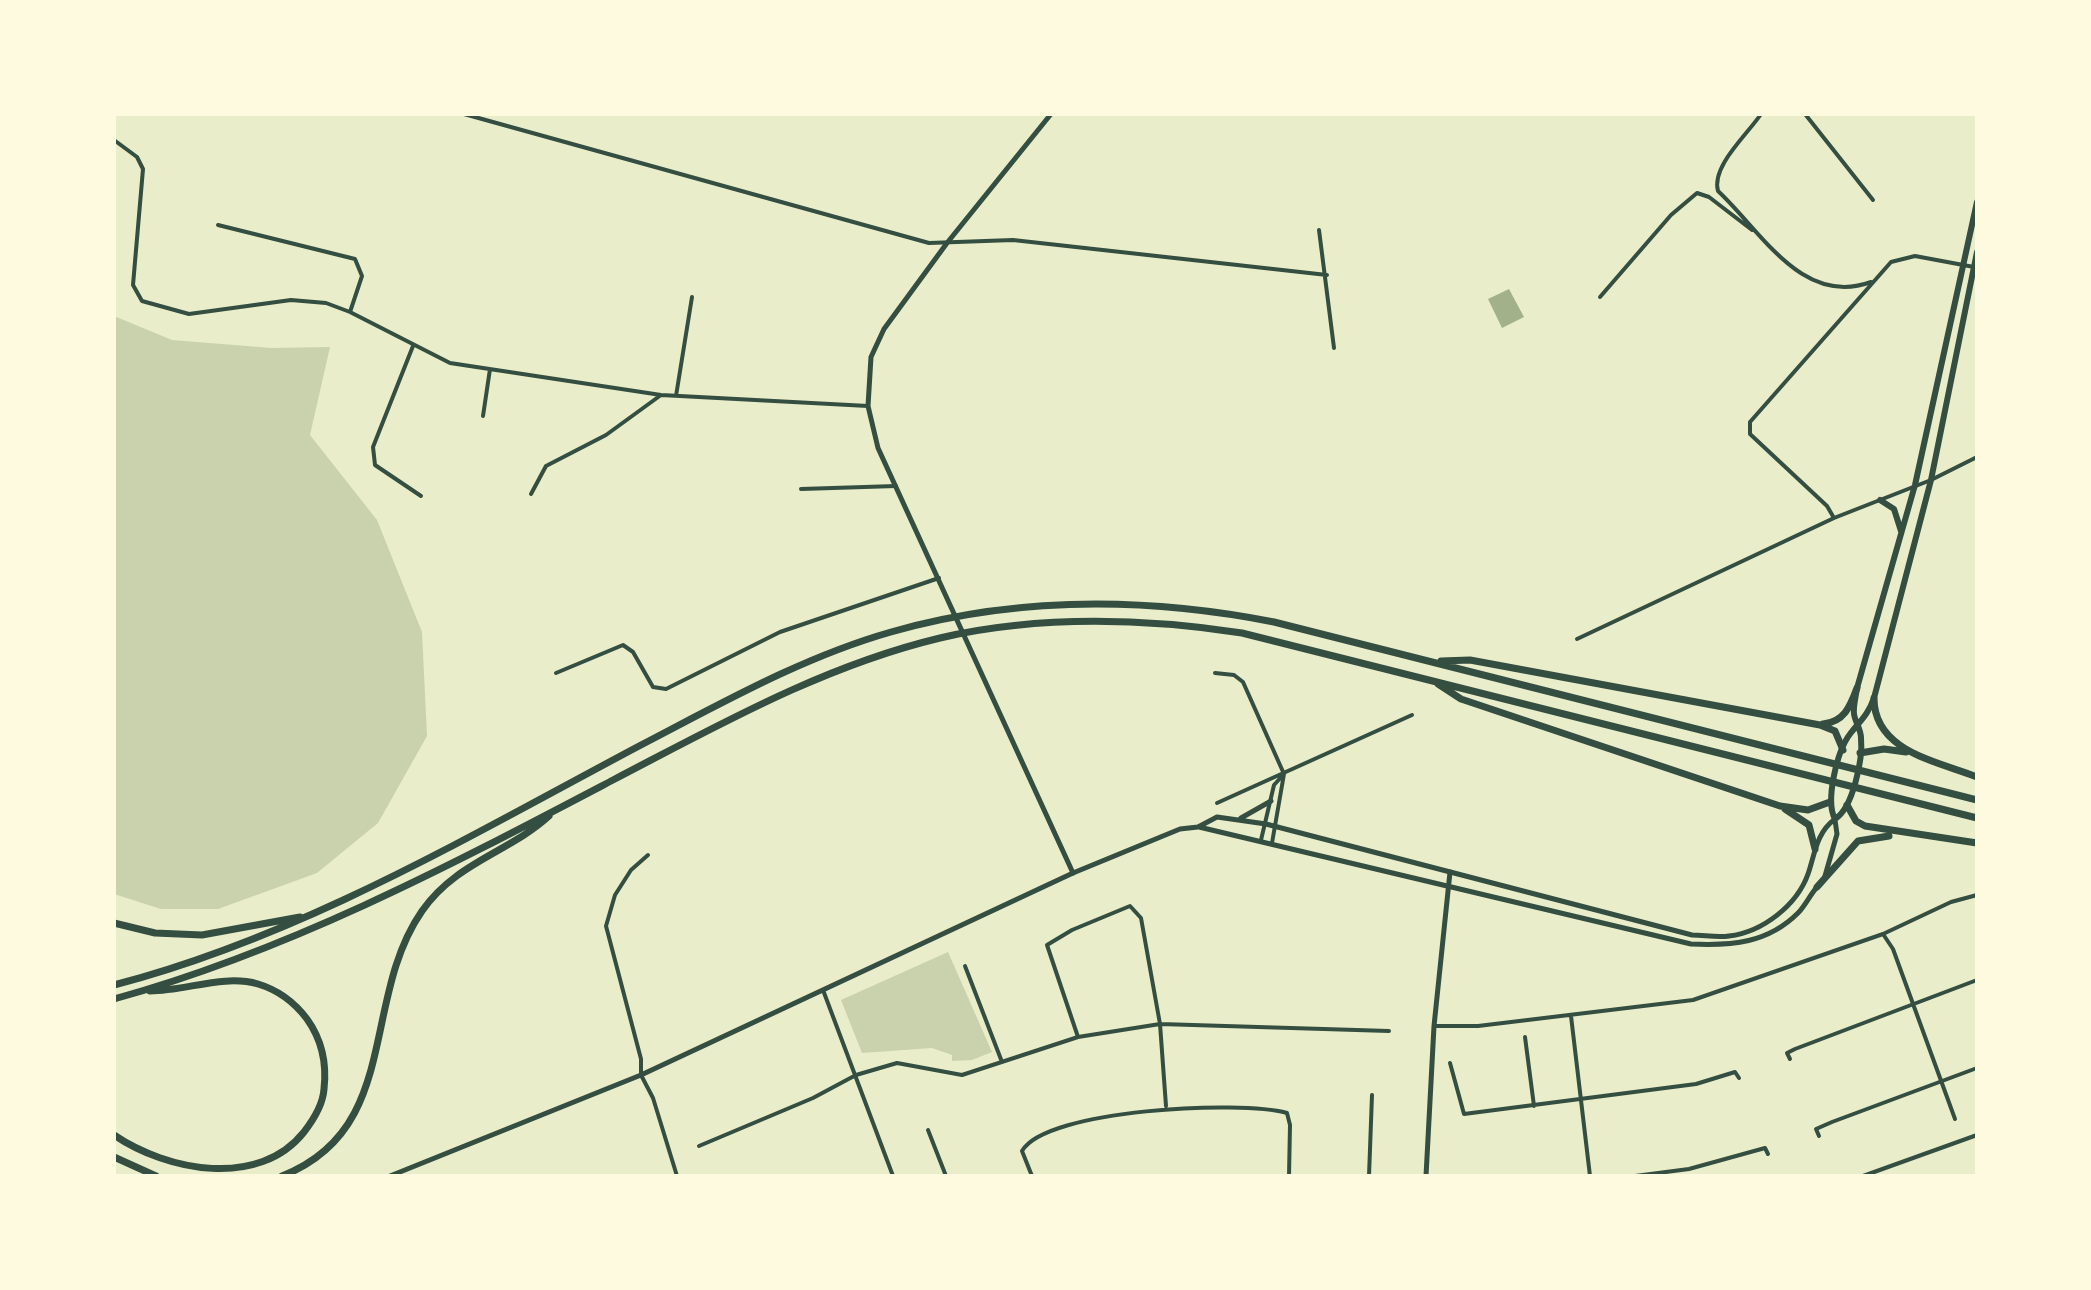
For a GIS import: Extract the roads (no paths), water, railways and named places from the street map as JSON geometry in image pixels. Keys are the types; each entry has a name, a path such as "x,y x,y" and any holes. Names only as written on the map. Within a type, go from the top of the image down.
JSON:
{"highway":[{"path":"114,985 193,961 306,917 386,880 792,668 872,638 984,611 1089,603 1198,609 1274,622 1977,800"},
{"path":"114,999 224,966 346,916 789,689 861,661 941,638 990,629 1085,621 1178,625 1256,636 1977,818"},
{"path":"1433,662 1470,660 1820,725 1835,731 1843,750"},
{"path":"1433,680 1461,699 1780,806 1808,810 1830,802"},
{"path":"1820,725 1834,723 1844,716 1857,688"},
{"path":"1874,698 1874,713 1881,729 1900,745 1977,777"},
{"path":"1860,753 1884,749 1920,755"},
{"path":"1847,805 1851,815 1865,826 1977,843"},
{"path":"1780,806 1809,825 1815,849"},
{"path":"282,1176 329,1148 359,1111 398,957 422,911 460,873 538,826 557,808"},
{"path":"1817,887 1858,841 1904,834"},
{"path":"114,923 155,933 202,935 282,918 306,917"},
{"path":"114,1135 135,1149 175,1164 214,1168 248,1165 288,1150 312,1122 324,1093 325,1067 319,1040 303,1014 280,993 259,985 233,981 173,991 143,991"},
{"path":"114,1157 156,1176"}],"main road":[{"path":"1051,114 947,243 884,329 871,357 868,406 878,448 1073,873"},
{"path":"1198,827 1217,817 1266,824 1692,935 1729,936 1759,927 1788,906 1807,877 1823,831 1843,815 1847,805 1860,753 1854,713 1857,688 1915,485 1977,202"},
{"path":"390,1176 403,1174 641,1075 1073,873 1180,829 1198,827 1261,840 1691,944 1732,946 1766,936 1799,912 1825,877 1837,834 1830,802 1843,750 1868,716 1874,698 1931,480 1977,252"},
{"path":"1880,500 1894,509 1901,537"},
{"path":"1240,819 1271,801"},
{"path":"1426,1176 1434,1026 1450,872"}],"street":[{"path":"464,114 929,243 1013,240 1327,275"},
{"path":"1756,233 1718,191 1716,182 1721,169 1761,114"},
{"path":"1805,114 1873,200"},
{"path":"114,140 137,157 143,169 133,285 142,301 189,314 291,300 326,303 450,363 661,395 868,406"},
{"path":"1600,297 1679,207 1697,193 1709,197 1756,233 1808,279 1824,287 1853,289 1874,282"},
{"path":"218,225 355,259 362,276 350,312"},
{"path":"1319,230 1334,348"},
{"path":"1834,518 1827,506 1750,434 1750,422 1891,262 1915,256 1974,267"},
{"path":"676,396 692,297"},
{"path":"413,346 373,447 375,465 421,496"},
{"path":"483,416 490,369"},
{"path":"531,494 546,466 606,435 661,395"},
{"path":"1577,639 1834,518 1931,480 1977,457"},
{"path":"801,489 896,486"},
{"path":"556,673 623,645 633,652 653,687 666,689 780,632 939,578"},
{"path":"1215,673 1234,675 1243,682 1284,774 1272,843"},
{"path":"1217,803 1412,715"},
{"path":"1261,840 1274,785 1284,774"},
{"path":"648,855 631,870 615,895 606,926 641,1059 641,1075 653,1098 677,1176"},
{"path":"1434,1026 1478,1026 1693,1000 1883,934 1951,902 1977,895"},
{"path":"1078,1037 1047,945 1072,930 1130,906 1141,918 1160,1024 1166,1106"},
{"path":"1883,934 1893,949 1955,1119"},
{"path":"965,966 1002,1062"},
{"path":"1790,1059 1787,1053 1795,1049 1977,980"},
{"path":"822,988 893,1176"},
{"path":"1571,1015 1590,1176"},
{"path":"699,1146 813,1098 856,1075 897,1063 962,1075 1078,1037 1160,1024 1389,1031"},
{"path":"1525,1037 1534,1106"},
{"path":"1450,1063 1464,1114 1696,1084 1735,1072 1739,1078"},
{"path":"1819,1136 1816,1129 1832,1122 1977,1068"},
{"path":"1369,1176 1372,1095"},
{"path":"1032,1176 1022,1151 1029,1140 1056,1129 1166,1106 1268,1107 1287,1113 1290,1123 1289,1176"},
{"path":"928,1130 946,1176"},
{"path":"1863,1176 1977,1135"},
{"path":"1635,1176 1689,1169 1765,1148 1768,1154"}]}
